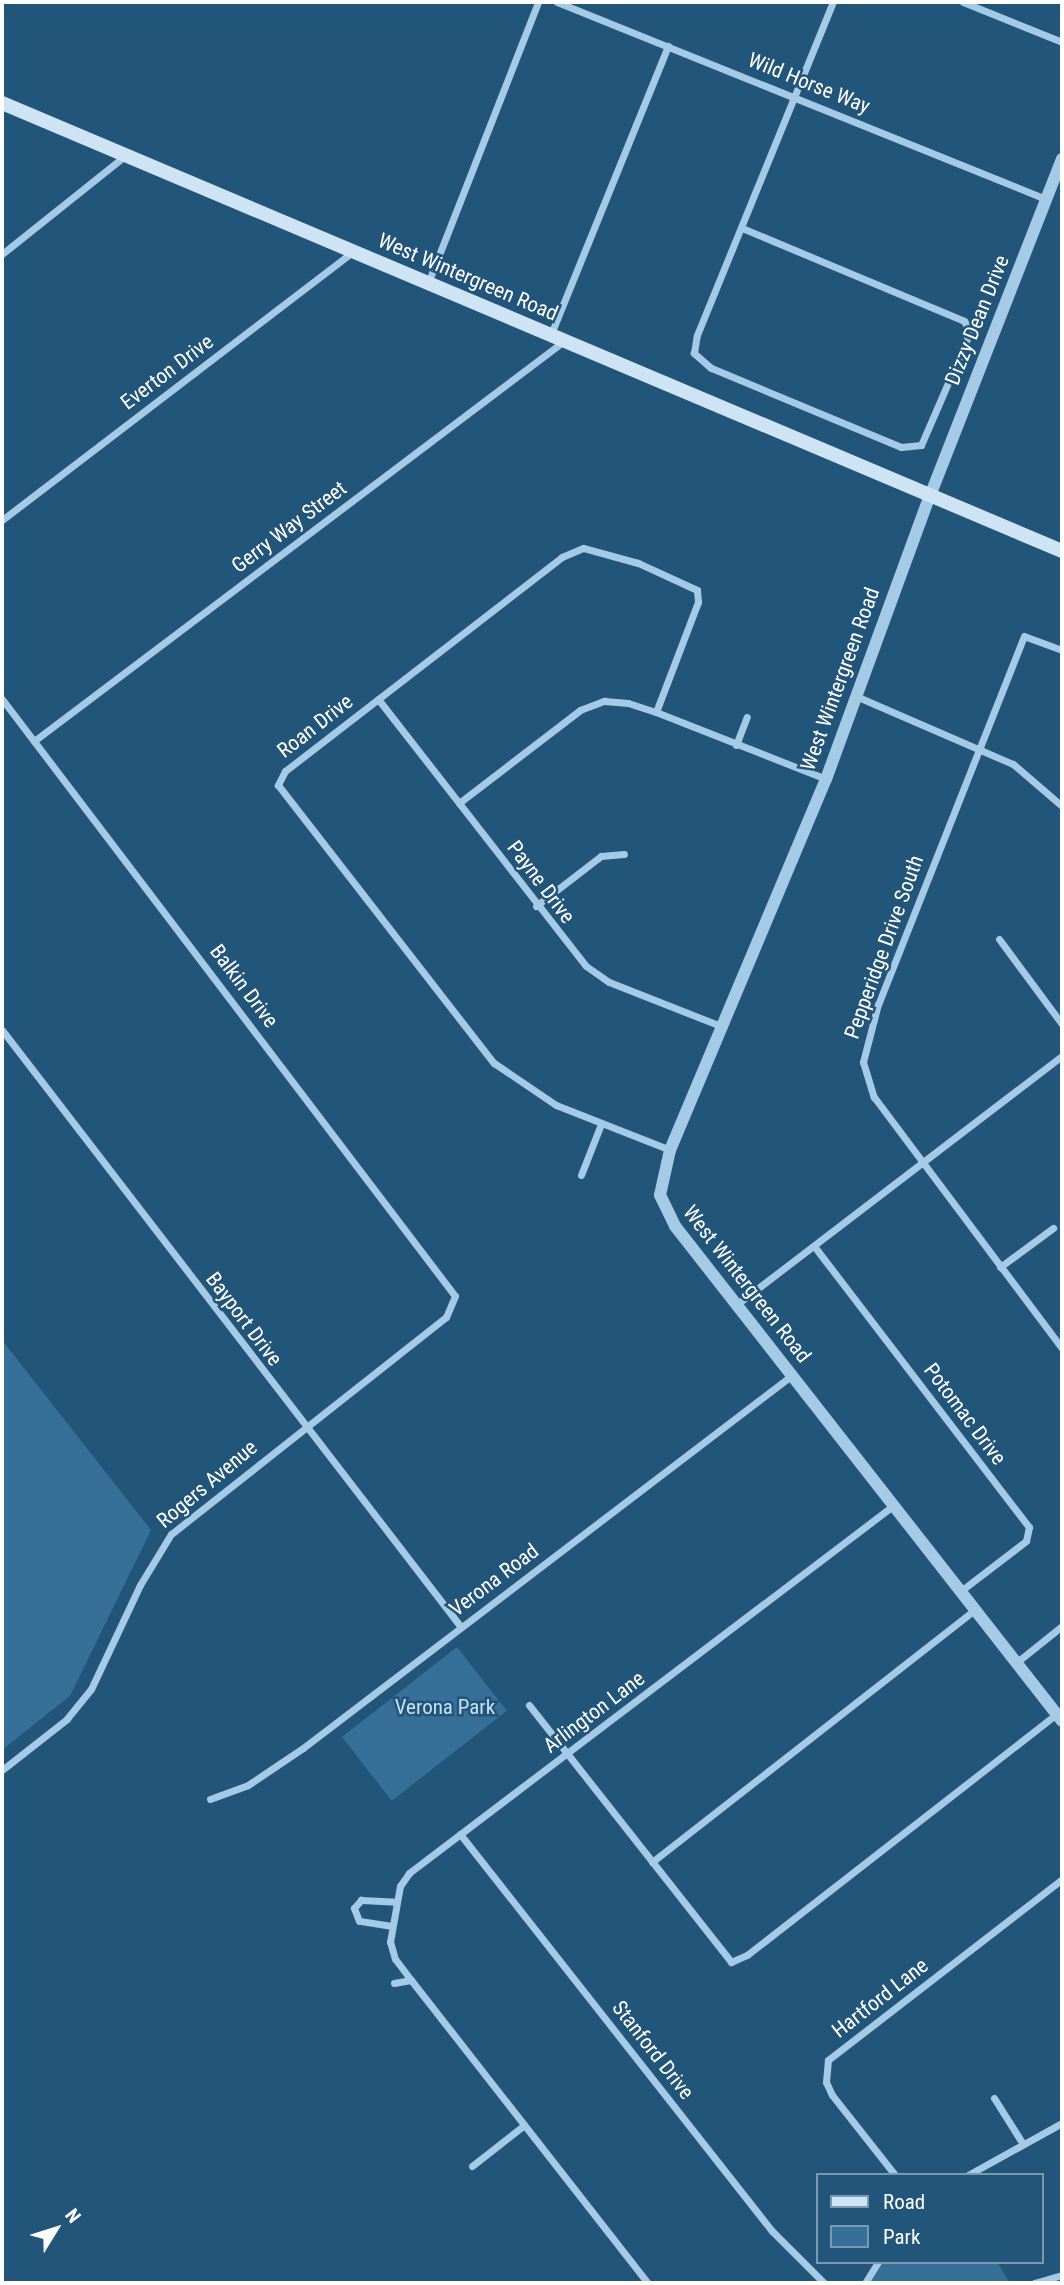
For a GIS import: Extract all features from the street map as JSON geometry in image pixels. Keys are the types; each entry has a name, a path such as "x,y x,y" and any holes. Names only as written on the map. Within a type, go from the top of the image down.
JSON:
{"main road":[{"name":"West Wintergreen Road","path":"2,103 930,495"},
{"path":"930,495 1062,551"}],"street":[{"path":"428,283 538,2"},
{"name":"Wild Horse Way","path":"558,2 794,95 1046,199"},
{"path":"742,228 957,316 970,332 921,445 914,449 711,369 696,357 697,335 833,2"},
{"path":"963,2 1062,42"},
{"path":"551,334 668,46"},
{"path":"2,254 126,155"},
{"name":"Dizzy Dean Drive","path":"930,495 1062,159"},
{"name":"Everton Drive","path":"2,520 353,252"},
{"name":"Gerry Way Street","path":"34,741 565,341"},
{"name":"West Wintergreen Road","path":"930,495 826,779 670,1150 661,1185 663,1209 791,1376 977,1608 1060,1718"},
{"name":"Roan Drive","path":"656,712 698,602 697,590 596,549 583,548 562,557 285,771 278,785 494,1063 556,1105 670,1150"},
{"name":"Pepperidge Drive South","path":"1062,650 1024,636 864,1047 869,1088 1062,1348"},
{"path":"858,697 979,747 1013,764 1062,806"},
{"name":"Balkin Drive","path":"2,699 455,1296"},
{"name":"Payne Drive","path":"378,699 578,959 603,978 723,1027"},
{"path":"459,803 592,704 615,701 656,712 736,746 826,779"},
{"path":"736,746 747,718"},
{"path":"536,905 601,856 624,854"},
{"path":"999,939 1062,1024"},
{"name":"Bayport Drive","path":"2,1030 461,1627"},
{"path":"736,1304 1062,1056"},
{"path":"581,1175 601,1124"},
{"path":"1000,1267 1053,1228"},
{"name":"Potomac Drive","path":"814,1246 1029,1527 1026,1541 962,1590"},
{"name":"Rogers Avenue","path":"2,1770 67,1719 91,1689 140,1585 171,1534 446,1317 455,1296"},
{"name":"Verona Road","path":"211,1799 248,1785 303,1748 791,1376"},
{"name":"Arlington Lane","path":"648,2283 444,2024 391,1950 396,1902 409,1873 894,1505"},
{"path":"652,1862 977,1608"},
{"path":"1017,1662 1062,1626"},
{"path":"529,1705 724,1957 731,1962 747,1955 1060,1718"},
{"name":"Stanford Drive","path":"460,1834 772,2231 824,2283"},
{"name":"Hartford Lane","path":"893,2173 832,2095 826,2082 828,2060 1062,1878"},
{"path":"392,1926 359,1921 354,1908 361,1900 396,1902"},
{"path":"394,1983 411,1980"},
{"path":"994,2098 1023,2144"},
{"path":"972,2173 1062,2123"},
{"path":"472,2166 523,2126"},
{"path":"865,2283 877,2264"},
{"path":"1034,2283 1062,2275"}],"green space":[{"path":"2,1340 151,1530 70,1696 2,1750"},
{"name":"Verona Park","path":"457,1647 507,1711 392,1801 342,1737"},
{"path":"883,2264 998,2264 1010,2283 870,2283"}]}
